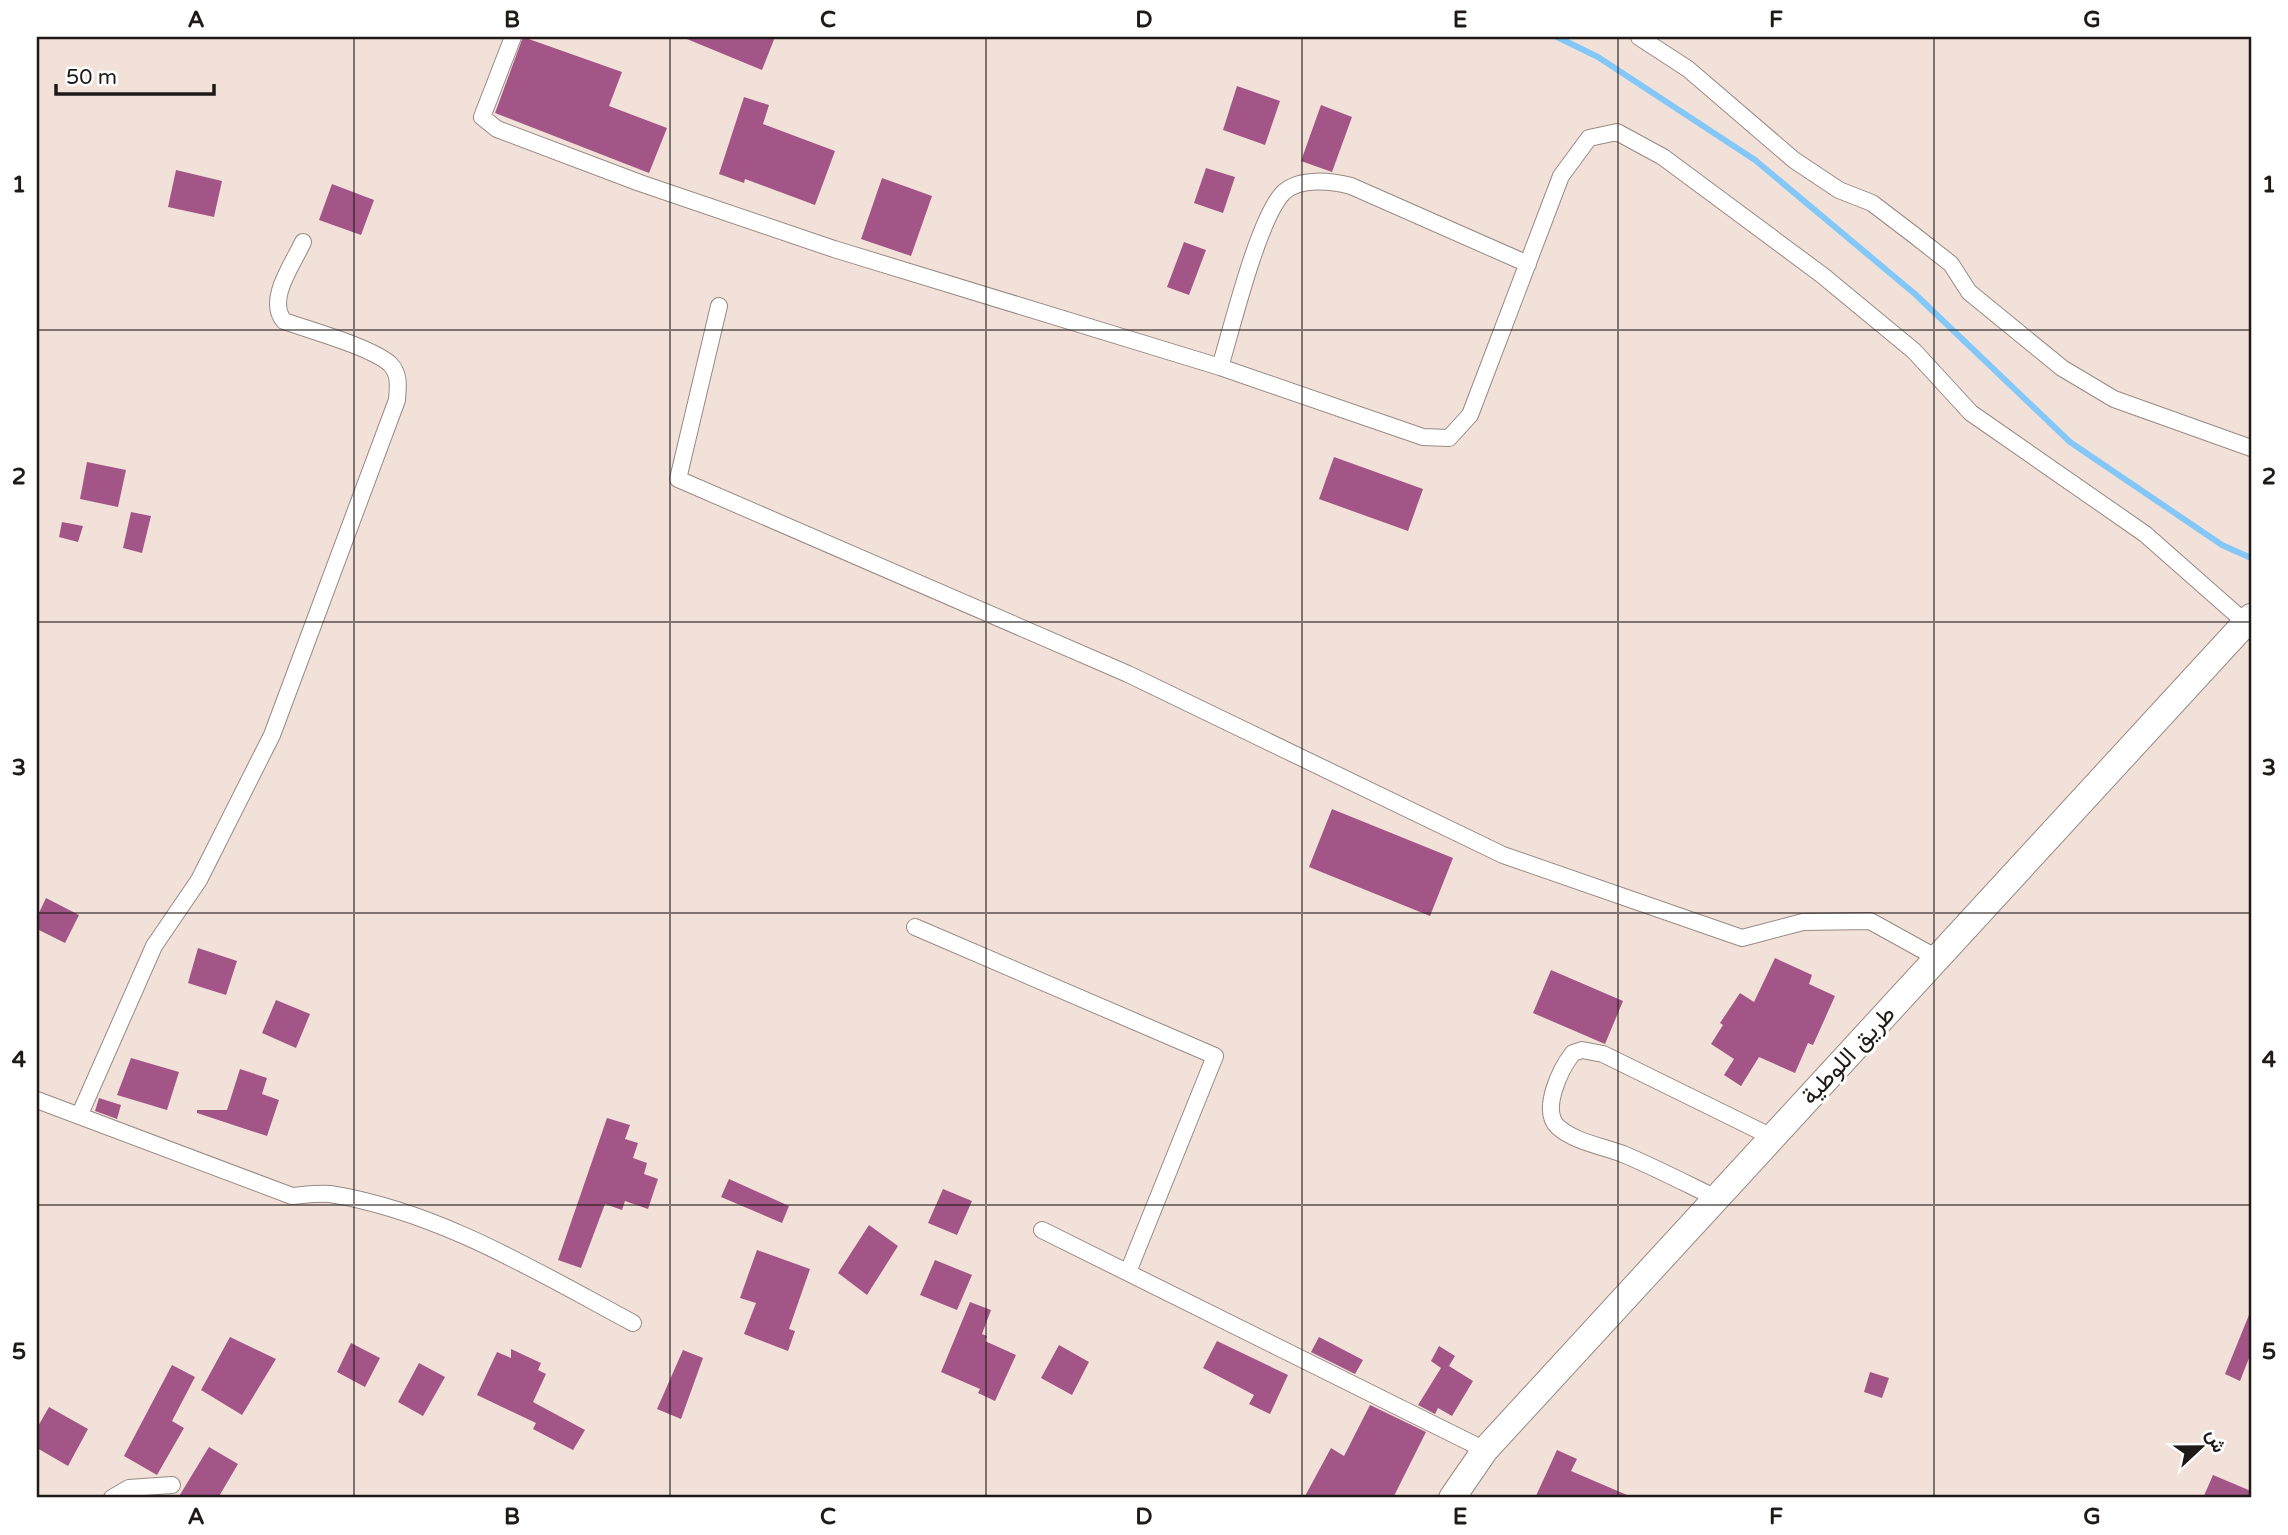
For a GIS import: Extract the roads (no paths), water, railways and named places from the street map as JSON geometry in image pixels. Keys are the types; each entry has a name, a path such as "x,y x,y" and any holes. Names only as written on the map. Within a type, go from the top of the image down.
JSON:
{"main road":[{"name":"طريق اللوطية","path":"1452,1498 1485,1450 2248,620"}],"street":[{"path":"513,37 482,117 497,129 640,183 834,249 1220,367 1423,437 1449,438 1470,415 1561,176 1589,138 1617,132 1664,158 1822,275 1914,351 1971,413 2145,534 2248,620"},
{"path":"1639,37 1688,69 1794,160 1839,191 1872,203 1951,264 1969,292 2062,369 2114,399 2251,448"},
{"path":"1220,367 1248,271 1268,222 1283,193 1296,185 1332,182 1351,186 1528,264"},
{"path":"80,1114 154,946 199,880 272,736 397,400 398,379 390,364 284,321 277,313 275,302 303,242"},
{"path":"719,306 678,479 1128,674 1503,855 1742,938 1803,922 1870,921 1937,958"},
{"path":"915,928 1215,1056 1128,1272"},
{"path":"1716,1198 1557,1127 1552,1117 1551,1100 1573,1053 1583,1050 1603,1054 1772,1137"},
{"path":"37,1100 292,1196 327,1194 390,1209 490,1247 633,1323"},
{"path":"1042,1230 1485,1450"},
{"path":"112,1498 129,1488 172,1485"}],"waterway":[{"path":"1557,37 1598,57 1755,160 1915,294 2070,442 2222,545 2251,558"}]}
